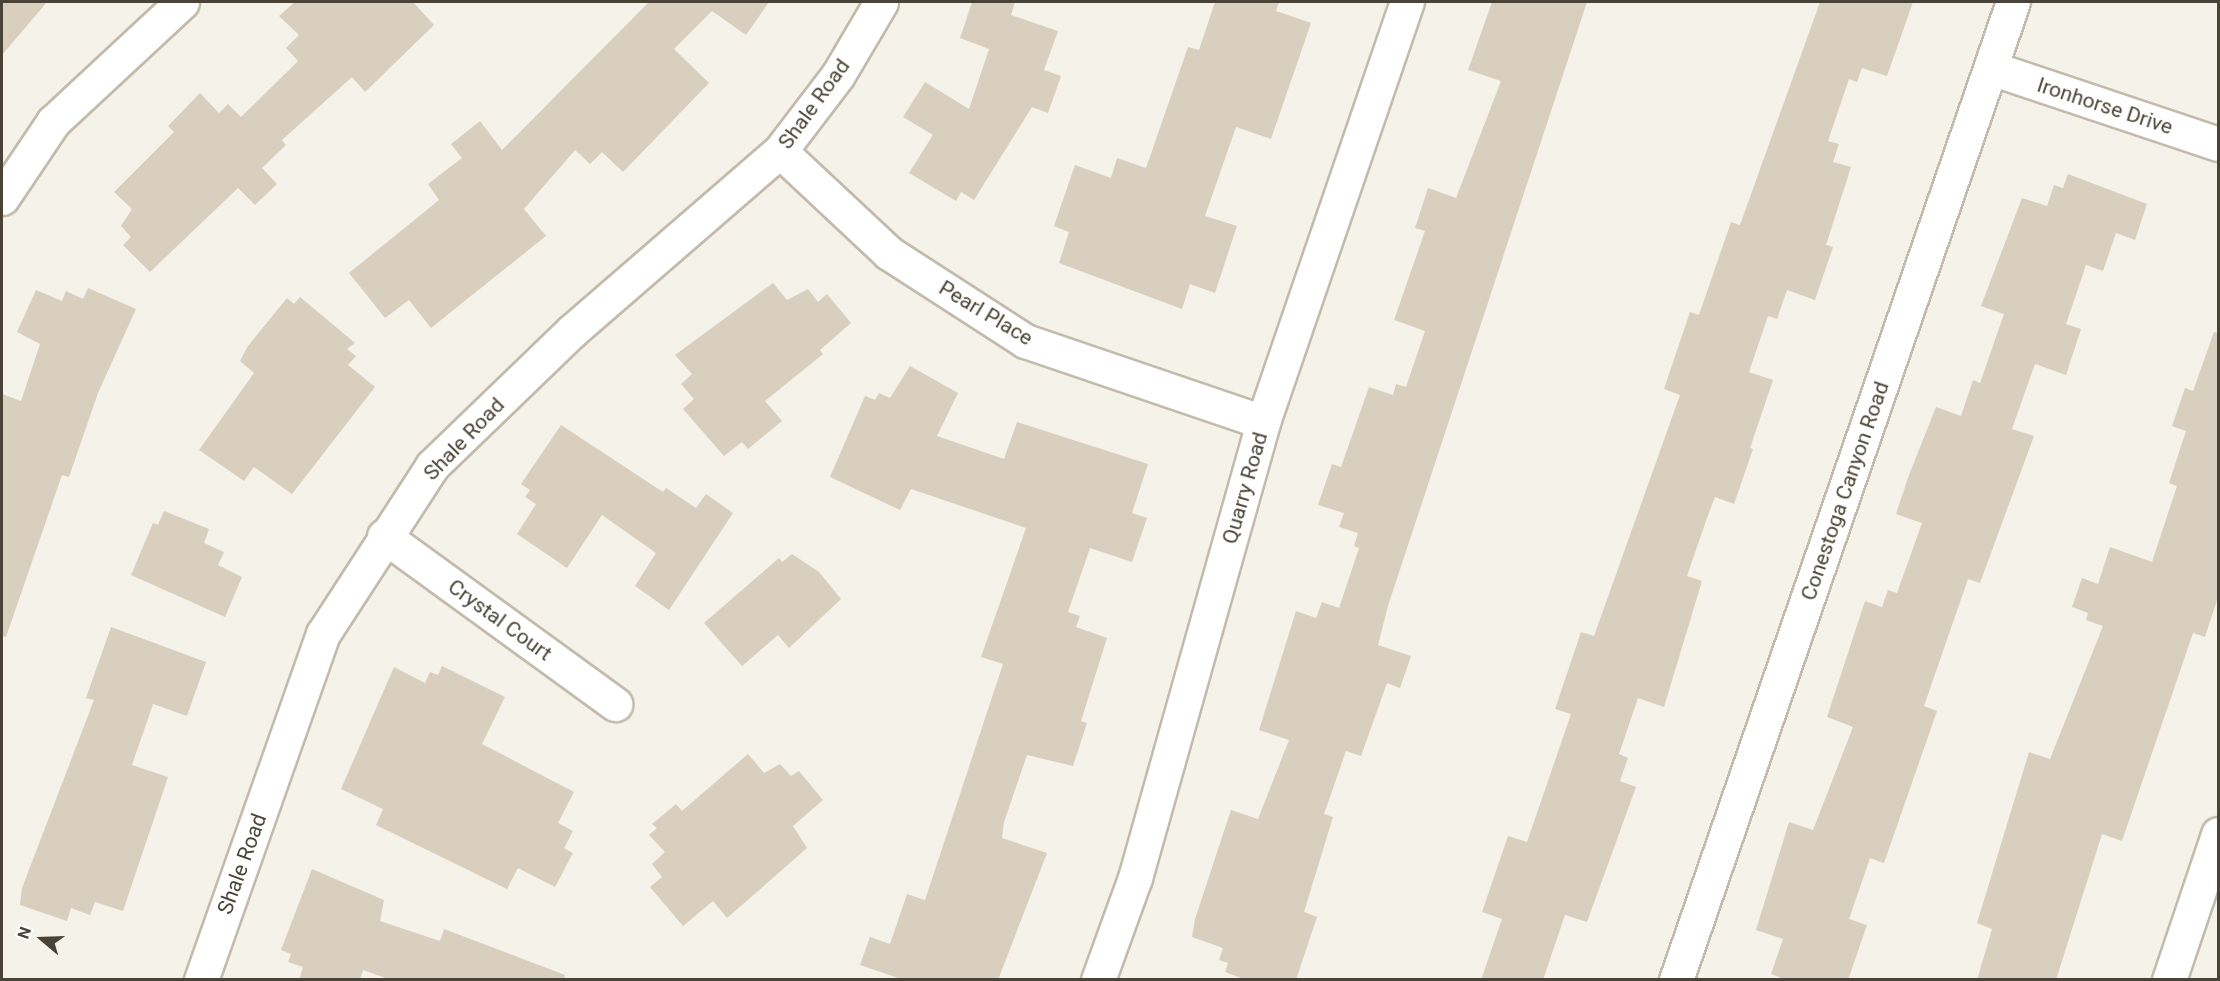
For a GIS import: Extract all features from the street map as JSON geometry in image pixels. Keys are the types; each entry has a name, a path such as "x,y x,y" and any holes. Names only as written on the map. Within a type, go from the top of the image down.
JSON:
{"street":[{"path":"2,198 53,122 182,2"},
{"name":"Shale Road","path":"201,980 323,634 384,536 432,466 572,331 780,151 838,75 881,2"},
{"name":"Quarry Road","path":"1098,980 1135,878 1263,422 1407,2"},
{"name":"Conestoga Canyon Road","path":"1676,980 2013,2"},
{"name":"Ironhorse Drive","path":"1991,68 2218,144"},
{"name":"Pearl Place","path":"780,151 889,254 1025,341 1263,422"},
{"name":"Crystal Court","path":"384,536 615,704"},
{"path":"2169,980 2218,834"}],"building":[{"path":"2,2 47,2 2,55"},
{"path":"295,2 413,2 434,25 365,92 352,77 282,140 286,145 262,168 277,184 255,205 238,188 150,272 123,245 131,237 121,226 132,209 114,192 174,132 168,126 200,93 219,113 228,104 241,117 298,61 286,48 299,35 279,16"},
{"path":"649,2 769,2 746,35 712,11 674,49 709,83 623,172 602,152 590,164 575,150 524,209 546,236 431,328 409,300 385,318 349,273 439,200 428,184 462,158 451,144 480,121 502,150"},
{"path":"972,2 1015,2 1011,15 1058,31 1044,70 1061,76 1048,113 1032,107 974,200 961,192 956,201 909,173 933,135 903,117 925,82 969,109 989,49 960,38"},
{"path":"1215,2 1279,2 1276,11 1311,23 1271,139 1236,127 1205,216 1237,226 1215,293 1190,284 1182,309 1059,263 1069,232 1054,226 1075,165 1111,178 1117,158 1146,168 1188,47 1199,50"},
{"path":"1492,2 1587,2 1388,606 1378,645 1411,656 1400,688 1387,683 1361,756 1346,751 1324,814 1333,817 1304,912 1317,917 1296,980 1246,980 1225,972 1228,963 1219,960 1223,948 1192,937 1195,919 1231,810 1258,819 1289,740 1259,730 1296,611 1316,618 1322,602 1339,608 1359,548 1354,546 1358,533 1339,527 1344,513 1318,505 1332,464 1341,467 1369,387 1393,395 1396,384 1406,387 1425,331 1394,320 1425,231 1415,228 1428,188 1456,198 1501,81 1468,70"},
{"path":"1820,2 1913,2 1887,76 1862,68 1857,82 1849,79 1828,141 1839,144 1833,162 1851,167 1826,245 1833,247 1815,300 1787,290 1777,319 1768,316 1749,372 1773,380 1750,448 1753,449 1734,504 1715,497 1707,518 1687,576 1702,581 1664,707 1638,698 1619,754 1628,758 1620,781 1636,787 1587,922 1565,915 1543,980 1481,980 1502,919 1482,912 1508,836 1527,842 1571,714 1555,709 1581,632 1594,636 1680,395 1664,389 1690,312 1699,315 1731,222 1740,225"},
{"path":"2068,174 2147,204 2135,240 2116,233 2103,271 2086,265 2066,324 2081,329 2066,375 2035,364 2012,429 2034,436 1980,583 1968,579 1924,706 1937,711 1884,863 1870,858 1849,919 1867,925 1848,980 1787,980 1771,974 1783,939 1756,930 1789,822 1813,830 1853,727 1827,717 1865,601 1882,607 1888,590 1897,593 1922,523 1896,514 1936,407 1961,416 1973,380 1980,383 2004,314 1981,306 2022,198 2047,206 2054,185 2063,188"},
{"path":"773,283 787,300 808,289 818,302 827,294 851,323 820,350 823,354 765,401 782,421 748,449 742,442 724,456 683,409 694,399 681,384 692,374 675,355"},
{"path":"88,288 136,309 98,393 69,477 62,475 6,637 2,636 2,394 21,401 40,344 17,332 36,290 62,301 66,291 83,299"},
{"path":"300,297 355,343 347,349 356,356 348,365 375,387 292,494 254,467 244,481 199,450 254,373 240,361 248,346 287,298 294,304"},
{"path":"2214,332 2218,333 2218,597 2205,637 2193,633 2122,841 2102,834 2056,980 1977,980 1992,929 1977,923 2029,752 2050,759 2103,626 2086,620 2088,613 2072,607 2082,578 2098,584 2110,547 2152,562 2177,486 2169,483 2186,431 2172,426 2185,388 2193,391"},
{"path":"910,366 958,393 937,436 1004,459 1017,422 1148,464 1132,513 1147,518 1132,562 1090,548 1068,612 1080,616 1076,627 1107,638 1081,721 1087,723 1073,766 1027,755 1004,822 1002,838 1047,853 998,980 904,980 860,965 870,937 890,944 907,894 925,900 1003,664 981,657 1026,528 911,489 900,510 830,477 865,396 875,400 879,393 890,398"},
{"path":"561,425 663,492 666,488 696,508 706,494 733,513 669,610 635,586 656,553 602,515 567,568 517,534 536,504 525,497 530,490 521,484"},
{"path":"164,511 209,529 204,543 224,552 218,565 242,577 225,617 131,575 153,523 158,525"},
{"path":"792,554 819,572 841,599 789,648 778,635 742,666 704,623 779,558 782,562"},
{"path":"111,627 206,662 187,716 153,704 132,765 168,777 123,911 95,902 90,915 71,908 67,921 20,905 22,888 94,700 86,698"},
{"path":"442,666 505,697 482,744 574,792 558,823 573,831 564,848 573,853 555,887 518,868 507,889 376,825 383,809 341,789 394,667 425,683 430,672 438,675"},
{"path":"748,754 764,773 780,764 791,776 799,771 823,800 793,826 807,848 727,918 713,901 683,926 650,887 662,877 652,864 665,852 649,835 657,828 652,824 676,804 682,811"},
{"path":"312,869 384,900 380,921 440,941 444,929 565,975 564,980 391,980 363,970 360,980 299,980 303,967 288,962 291,954 281,950"}]}
